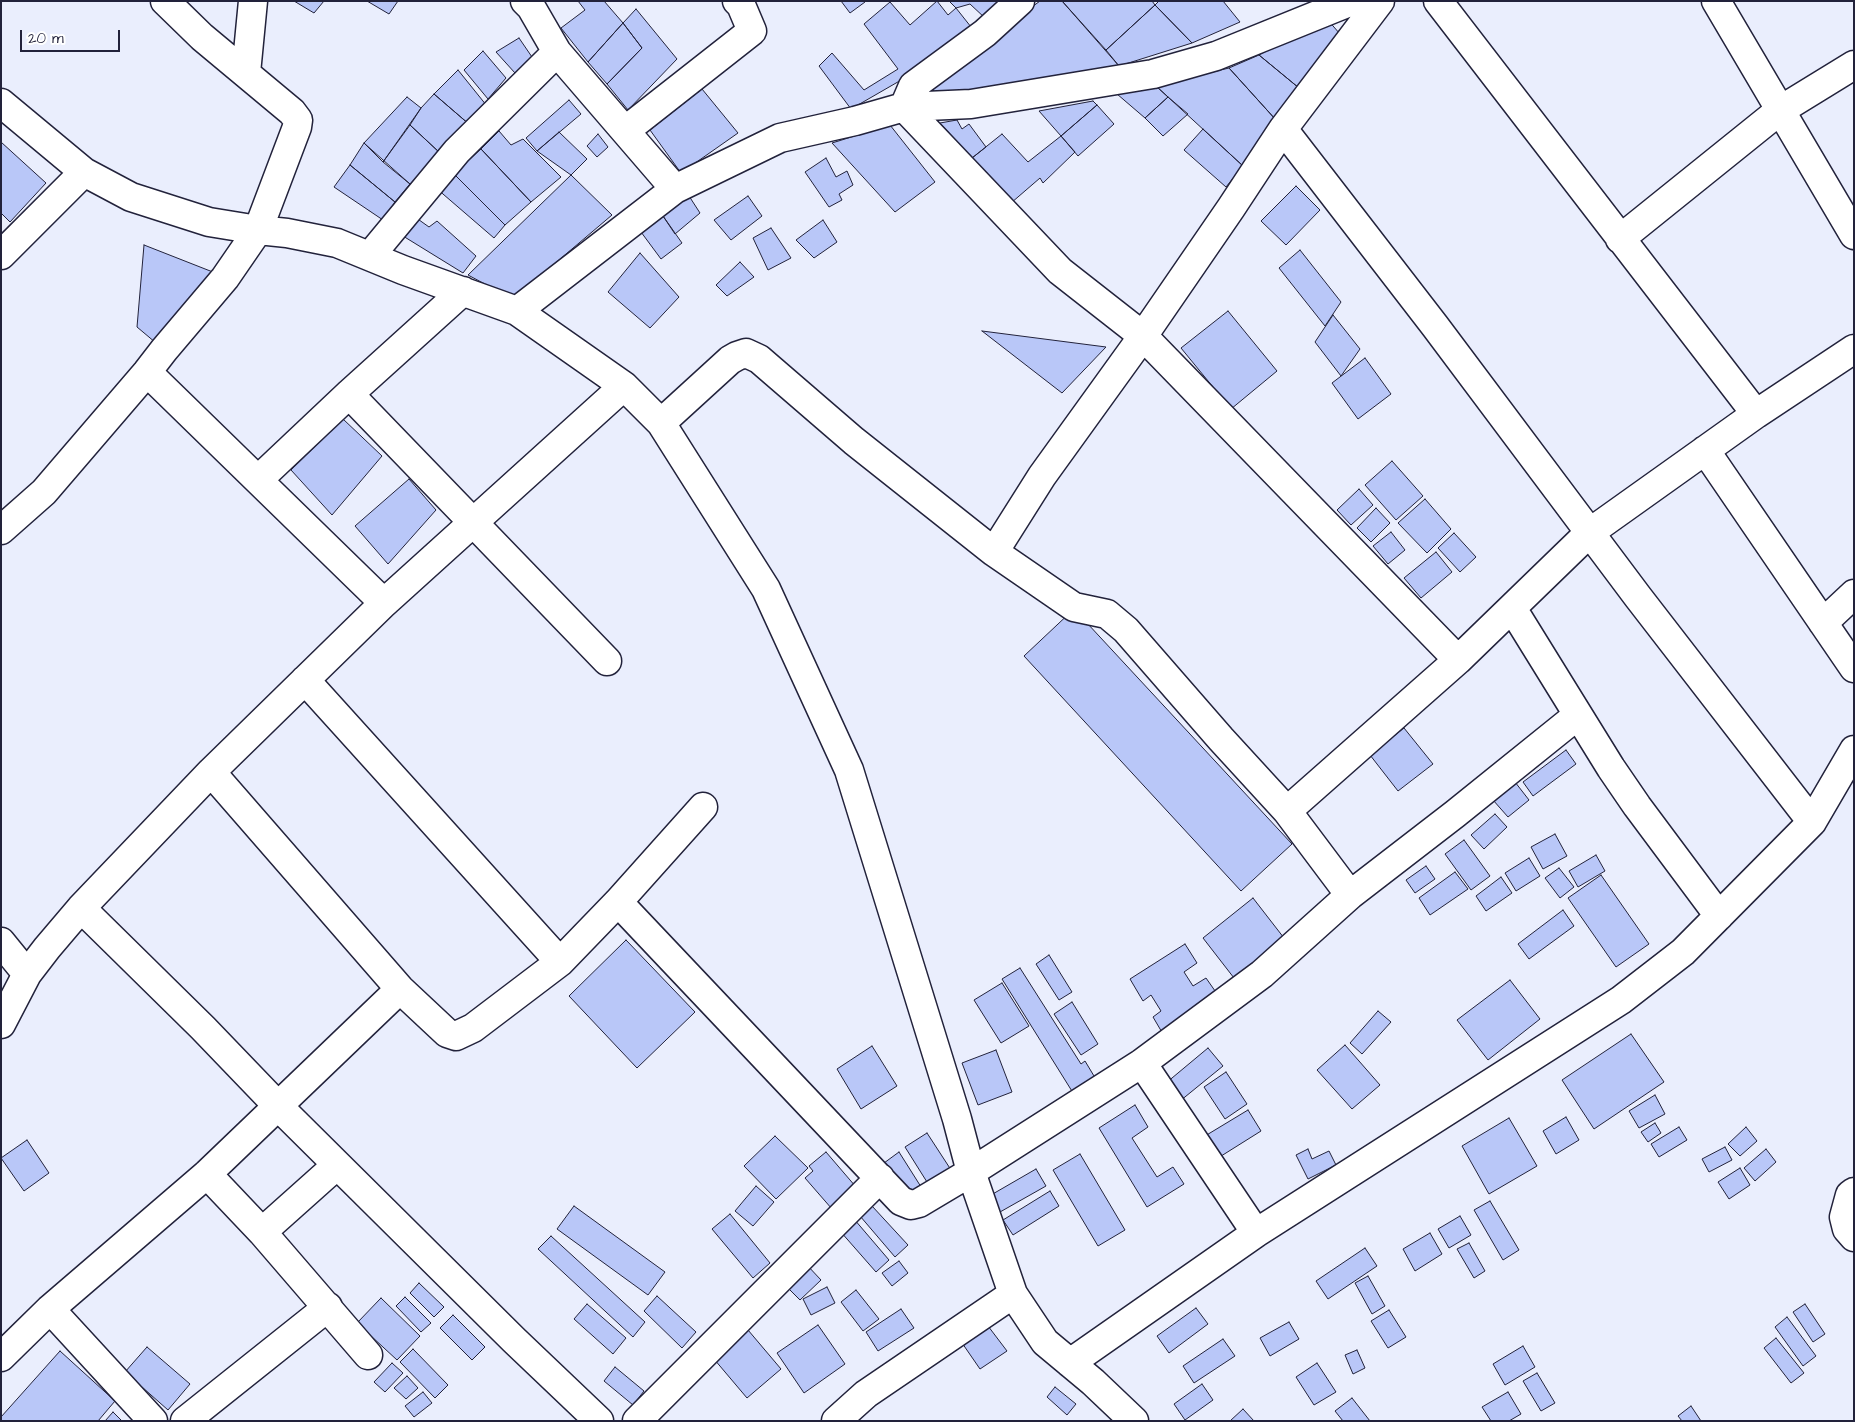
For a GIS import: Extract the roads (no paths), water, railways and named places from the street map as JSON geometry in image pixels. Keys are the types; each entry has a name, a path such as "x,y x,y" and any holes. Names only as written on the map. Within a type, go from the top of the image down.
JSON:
{"street":[{"path":"1,530 44,492 225,278 258,230 297,127 298,120 292,112 202,37 165,1"},
{"path":"246,73 253,1"},
{"path":"626,130 752,31 741,5 737,1"},
{"path":"904,108 913,86 985,33 1020,1"},
{"path":"517,311 675,189 780,138 855,122 904,108 971,104 1154,74 1216,56 1352,1"},
{"path":"994,552 1042,476 1232,208 1282,129 1380,1"},
{"path":"1438,1 1756,414"},
{"path":"1716,1 1779,111 1854,235"},
{"path":"531,3 557,52 675,189"},
{"path":"370,256 457,151 557,52"},
{"path":"1620,239 1779,111 1854,65"},
{"path":"1,103 84,172 132,197 209,222 258,230 287,232 337,243 517,311 624,386 661,423 766,589 849,770 957,1119 971,1172 1013,1294 1045,1342 1134,1421"},
{"path":"904,108 1060,271 1143,336 1458,660"},
{"path":"1282,129 1435,326 1589,533 1812,822"},
{"path":"1,255 84,172"},
{"path":"259,480 349,394 463,291"},
{"path":"1287,811 1458,660 1589,533 1756,414 1854,349"},
{"path":"661,423 730,360 746,353 759,359 854,440 994,552 1074,607 1107,614 1126,630 1287,811 1350,895"},
{"path":"147,372 384,603"},
{"path":"1,1024 27,974 81,908 211,772 384,603 624,386"},
{"path":"349,394 607,661"},
{"path":"1705,450 1854,668"},
{"path":"1823,623 1854,594"},
{"path":"1512,608 1637,806 1719,916"},
{"path":"305,680 560,962"},
{"path":"618,902 901,1201 910,1205 919,1203 971,1172 1142,1063 1262,974 1350,895 1456,814 1578,715"},
{"path":"1070,1363 1256,1232 1621,1000 1683,952 1812,822 1854,750"},
{"path":"211,772 400,989 447,1033 456,1036 473,1028 560,962 618,902 703,807"},
{"path":"81,908 337,1165 599,1421"},
{"path":"1,942 27,974"},
{"path":"1,1357 50,1309 207,1174 400,989"},
{"path":"1142,1063 1256,1232"},
{"path":"262,1232 337,1165"},
{"path":"207,1174 262,1232 368,1355"},
{"path":"637,1421 880,1178"},
{"path":"1854,1192 1850,1196 1844,1216 1847,1230 1854,1237"},
{"path":"836,1421 866,1394 1013,1294"},
{"path":"185,1421 328,1307"},
{"path":"50,1309 154,1421"}]}
